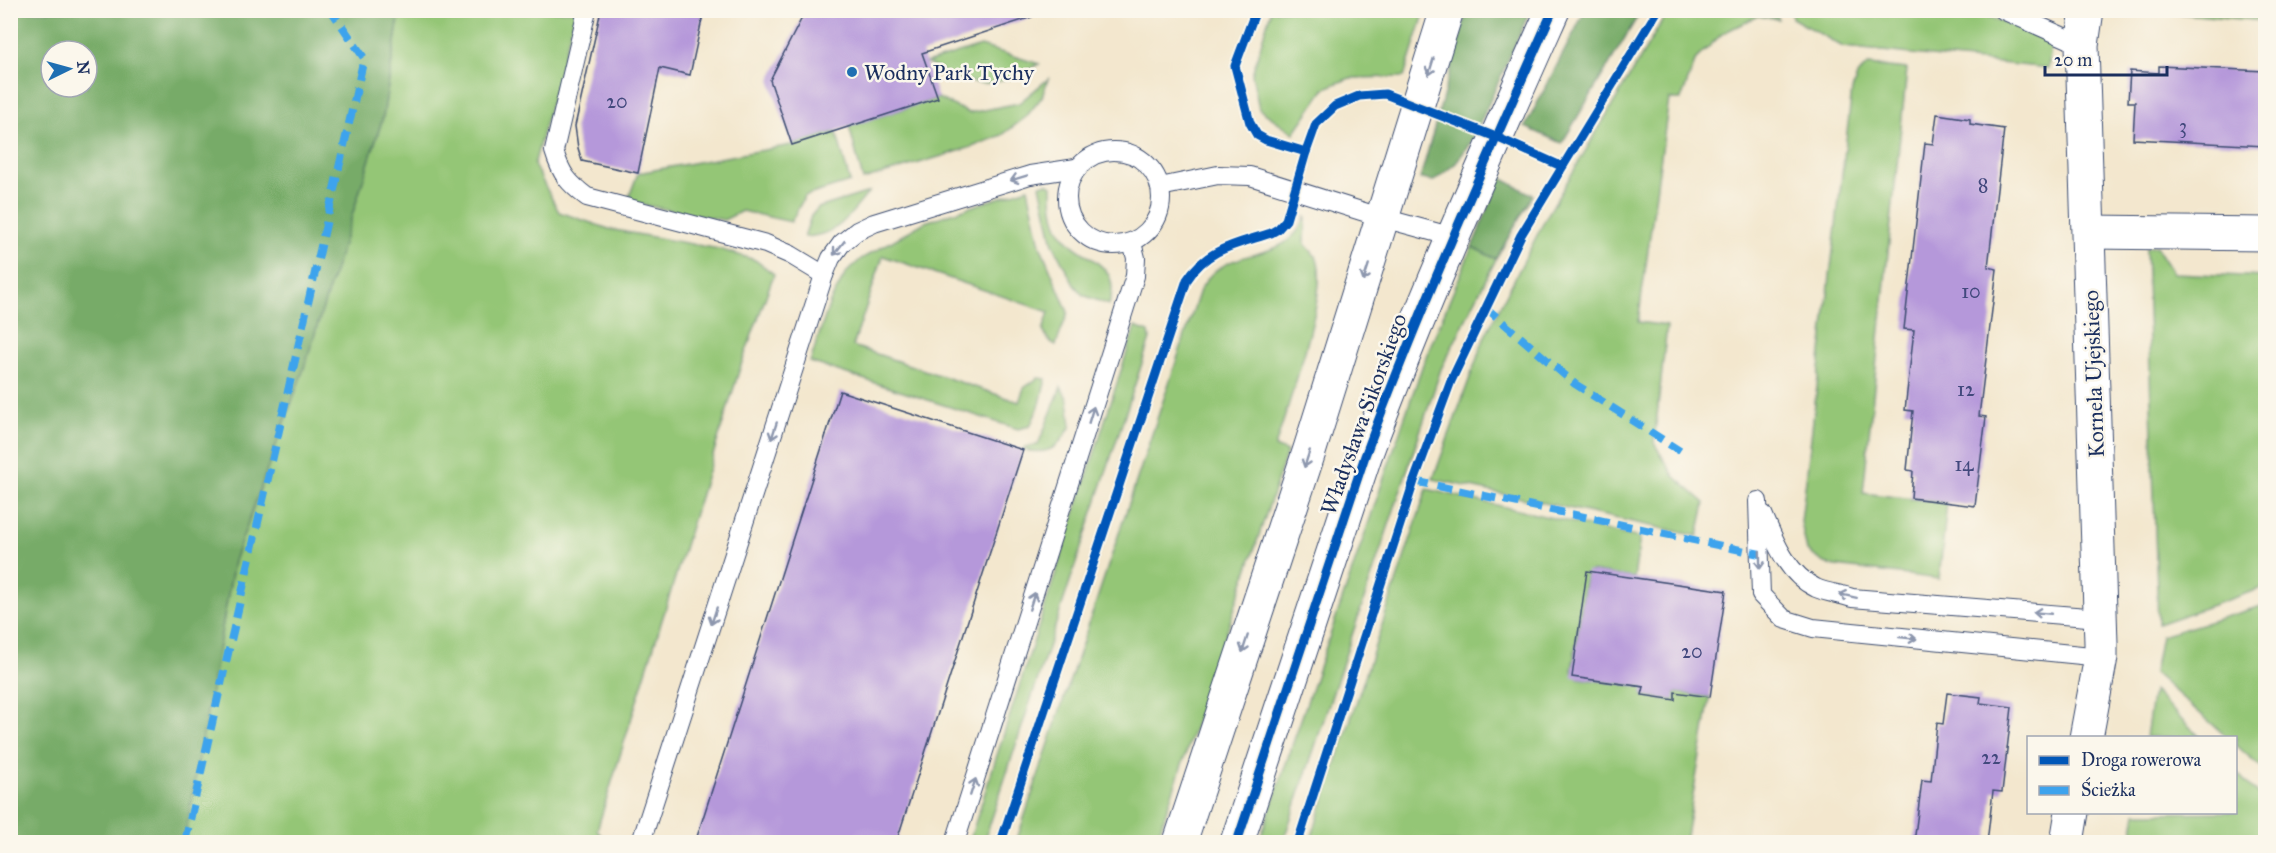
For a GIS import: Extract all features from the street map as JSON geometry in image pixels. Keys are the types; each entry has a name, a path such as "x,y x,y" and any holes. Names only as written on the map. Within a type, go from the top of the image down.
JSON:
{"street":[{"name":"Władysława Sikorskiego","path":"1180,843 1310,449 1447,10"},
{"name":"Władysława Sikorskiego","path":"1237,843 1365,456 1412,334 1553,10"},
{"name":"Kornela Ujejskiego","path":"2086,736 2101,657 2082,45 2087,10"},
{"path":"2089,232 2265,234"},
{"path":"2067,843 2072,814"}],"lane":[{"path":"587,10 554,151 560,170 571,185 587,197 766,244 791,255 824,275"},
{"path":"2003,10 2082,45"},
{"path":"1117,151 1132,154 1154,173 1160,187 1161,204 1156,220 1146,234 1132,243 1116,246 1101,244 1086,238 1075,227 1068,213 1066,197 1069,182 1076,168 1088,158 1102,152 1117,151"},
{"path":"641,843 831,258 842,243 857,231 874,223 1030,175 1076,168"},
{"path":"1160,187 1218,175 1250,176 1383,218 1454,237"},
{"path":"955,843 1136,270 1132,243"},
{"path":"2100,618 1852,598 1817,588 1796,574 1775,543 1758,501 1761,596 1784,619 1813,628 2101,657"}],"green space":[{"path":"1271,10 1425,11 1404,77 1350,78 1325,88 1294,133 1259,109 1252,74"},
{"path":"10,11 400,11 383,117 303,371 234,561 184,842 11,842"},
{"path":"400,11 576,11 534,165 559,212 609,229 719,249 755,260 774,274 740,368 597,830 606,842 184,842 234,561 303,371 383,117"},
{"path":"1467,11 1530,11 1473,139 1456,163 1434,181 1420,179"},
{"path":"1585,11 1641,11 1562,143 1525,127"},
{"path":"1668,11 1777,11 1778,19 1758,16 1723,33 1696,59 1681,99 1669,99 1638,322 1667,326 1654,443 1674,476 1705,503 1698,536 1433,479 1485,336 1548,214"},
{"path":"1791,11 1974,11 2052,41 2048,68 1843,47 1792,18"},
{"path":"2147,11 2265,11 2265,21"},
{"path":"981,46 1039,64 1007,79 982,83 957,78 926,63"},
{"path":"1868,65 1907,69 1863,493 1947,503 1939,579 1828,565 1807,551 1801,522 1852,90 1858,74"},
{"path":"1048,79 1042,97 1026,117 1002,135 972,147 863,180 849,126 938,98 969,113 1019,103"},
{"path":"836,131 850,182 805,196 791,222 742,211 724,220 627,202 638,173 791,145"},
{"path":"1501,178 1533,195 1496,259 1472,247"},
{"path":"1047,183 1052,186 1054,216 1061,232 1069,242 1097,262 1110,279 1112,290 1109,305 1083,295 1074,285 1053,244 1040,185"},
{"path":"1028,188 1040,245 1068,312 1056,345 1049,341 1043,331 1049,312 883,256 853,346 1019,402 1024,388 1038,378 1046,379 1040,404 1030,426 1018,429 810,362 830,302 846,273 861,259 925,222"},
{"path":"869,192 842,223 826,233 804,237 811,216 818,208"},
{"path":"1306,216 1305,244 1318,262 1319,279 1312,326 1275,447 1287,452 1156,842 1016,842 1200,290 1214,272 1226,264 1265,252 1288,240 1298,231"},
{"path":"2156,246 2173,273 2266,277 2265,587 2158,624 2146,248"},
{"path":"1472,247 1496,259 1441,369 1283,842 1259,842 1424,361"},
{"path":"1135,327 1149,332 1150,339 984,842 969,842"},
{"path":"1061,387 1068,400 1071,426 1057,445 1046,451 1023,450 1025,447 1038,445"},
{"path":"1427,489 1640,538 1634,578 1591,571 1586,577 1572,671 1578,678 1644,687 1643,696 1674,700 1675,692 1710,697 1685,842 1310,842"},
{"path":"2266,605 2265,771 2237,746 2237,736 2226,736 2154,673 2161,636"},
{"path":"2153,691 2199,736 2146,736"},
{"path":"2237,773 2265,802 2265,842 2131,842 2136,814 2237,814"}],"building":[{"path":"601,10 704,10 690,75 660,68 638,173 582,161 578,148 575,126"},
{"name":"Wodny Park Tychy","path":"806,10 1031,10 1032,17 922,53 938,98 792,145 770,80"},
{"path":"2159,66 2265,71 2265,146 2133,139 2135,102 2128,102 2130,71 2159,73"},
{"path":"1937,114 1970,119 1970,124 2004,129 1988,267 1997,269 1979,416 1986,417 1975,506 1911,498 1913,471 1907,470 1913,411 1905,410 1914,330 1904,329 1925,143 1933,144"},
{"path":"840,391 1023,450 896,843 695,843"},
{"path":"1587,571 1726,591 1710,697 1675,692 1675,700 1642,695 1644,687 1572,677"},
{"path":"1947,693 1981,697 1980,703 2012,707 2002,792 1993,791 1987,843 1914,843 1922,780 1931,781 1937,723 1943,724"}],"marked path":[{"path":"185,842 364,58 331,10"},
{"path":"1485,307 1575,384 1680,451"},
{"path":"1414,481 1760,554"}],"cycle path":[{"path":"1001,842 1187,280 1195,269 1214,254 1235,244 1271,233 1286,220 1306,152 1266,140 1257,135 1250,123 1235,66 1256,10"},
{"path":"1237,842 1365,456 1386,400 1479,176 1553,10"},
{"path":"1298,842 1414,481 1451,381 1521,235 1658,10"},
{"path":"1306,152 1316,124 1335,106 1359,96 1385,94 1496,137 1561,166"}],"place":[{"name":"Wodny Park Tychy","path":"852,72"}]}
